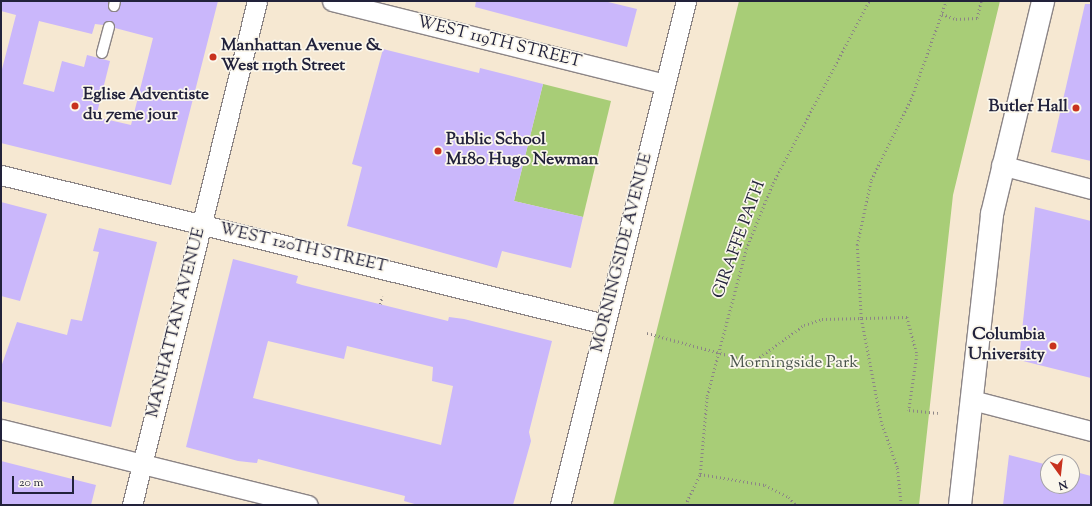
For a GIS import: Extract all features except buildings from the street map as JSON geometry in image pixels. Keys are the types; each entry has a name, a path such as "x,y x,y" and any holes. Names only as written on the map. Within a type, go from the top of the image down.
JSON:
{"street":[{"name":"MANHATTAN AVENUE","path":"132,505 257,1"},
{"name":"WEST 119TH STREET","path":"332,1 665,84"},
{"name":"MORNINGSIDE AVENUE","path":"560,505 686,1"},
{"path":"960,505 991,221 1001,165 1043,1"},
{"path":"1001,165 1091,189"},
{"name":"WEST 120TH STREET","path":"1,175 201,226 605,324"},
{"path":"972,400 1091,431"},
{"path":"1,429 308,505"}],"lane":[{"path":"102,53 109,27"}],"path":[{"name":"GIRAFFE PATH","path":"685,505 700,474 707,396 719,353 732,291 773,183 869,1"},
{"path":"901,505 897,467 881,422 861,318 857,271 862,209 877,163 911,99 946,1"},
{"path":"942,14 956,19 977,18 981,1"},
{"path":"380,304 382,296"},
{"path":"646,333 753,362 804,325 822,319 907,317 917,355 909,410 938,413"},
{"path":"700,474 765,485 780,491 796,505"}],"green space":[{"name":"Morningside Park","path":"739,1 1000,1 953,195 919,505 613,505"},
{"path":"543,84 611,101 583,217 514,201"}],"place":[{"name":"Manhattan Avenue & West 119th Street","path":"213,57"},
{"name":"Eglise Adventiste du 7eme jour","path":"75,106"},
{"name":"Butler Hall","path":"1076,108"},
{"name":"Public School M180 Hugo Newman","path":"438,151"},
{"name":"Columbia University","path":"1053,346"}]}
